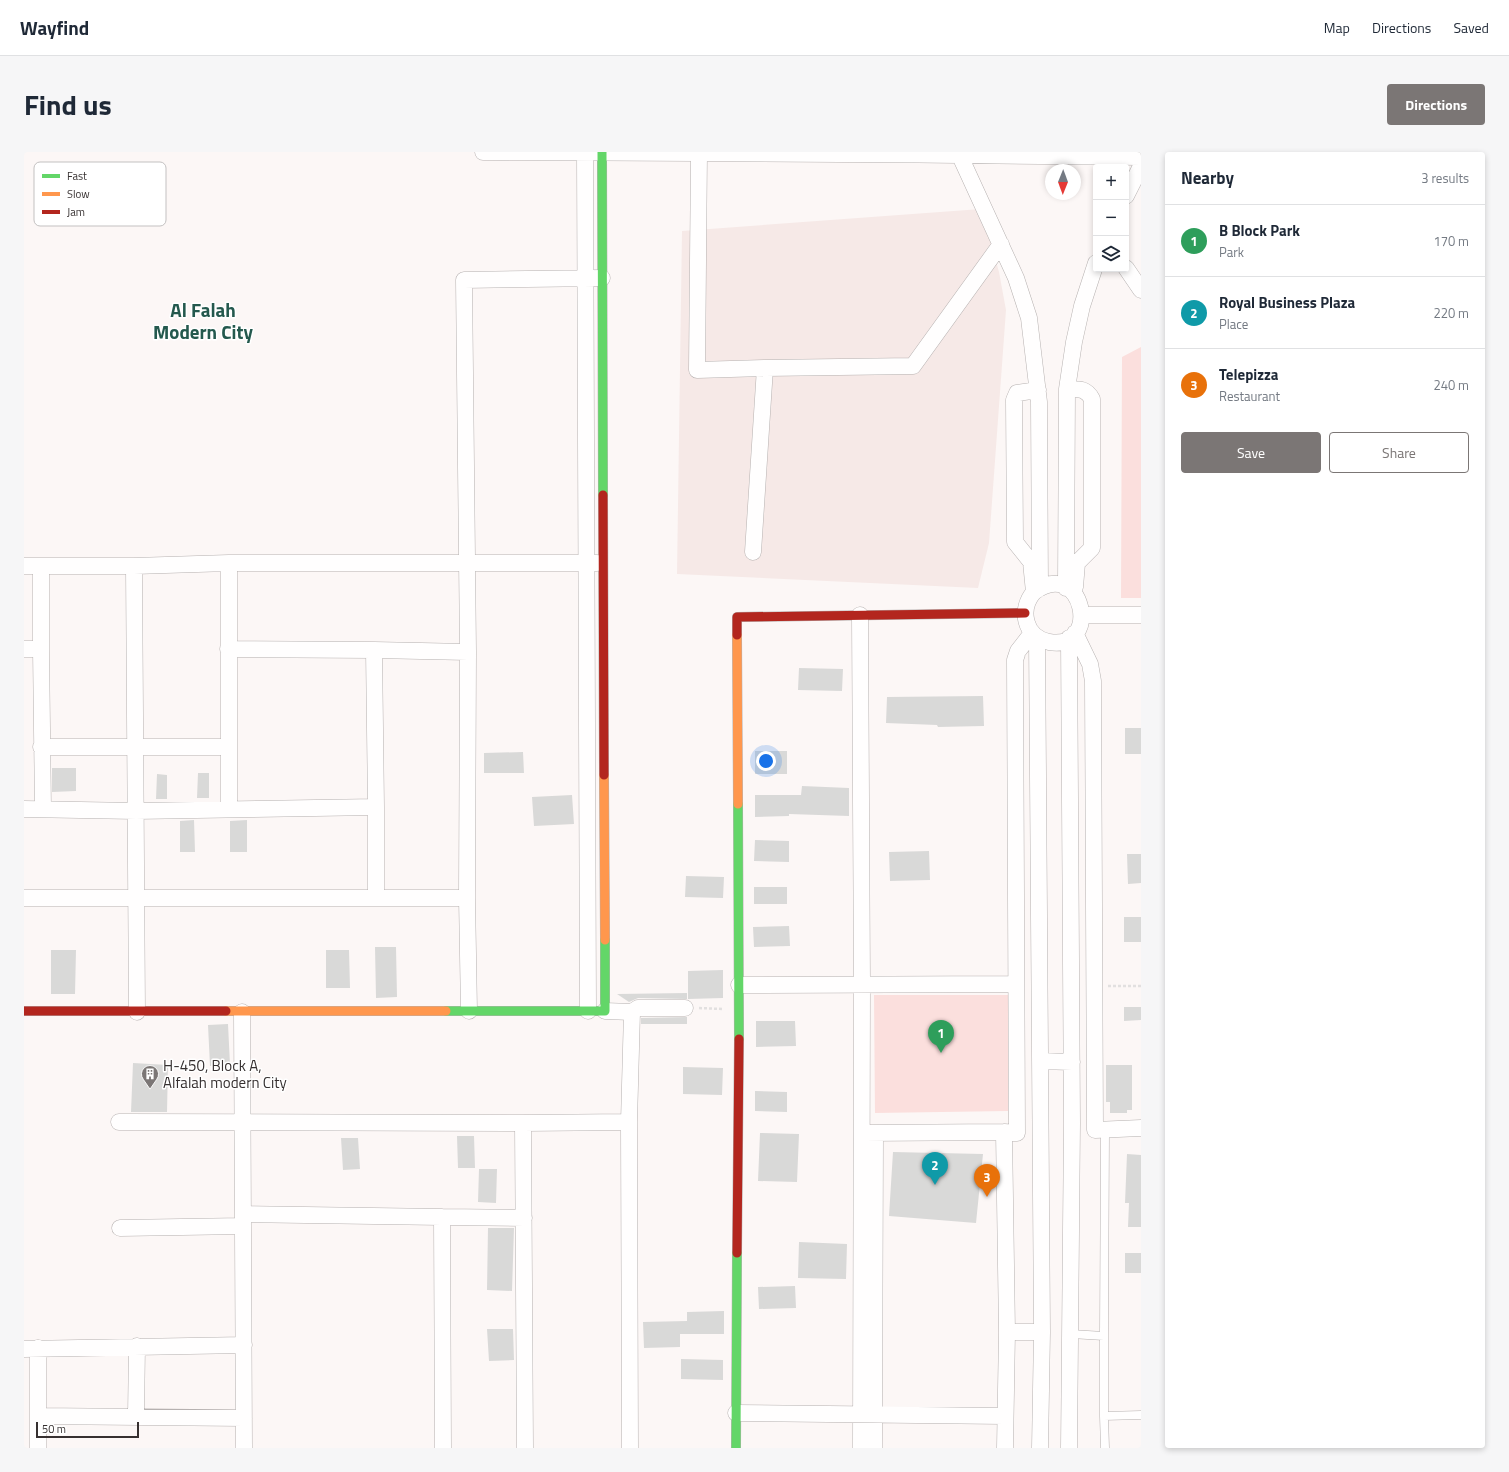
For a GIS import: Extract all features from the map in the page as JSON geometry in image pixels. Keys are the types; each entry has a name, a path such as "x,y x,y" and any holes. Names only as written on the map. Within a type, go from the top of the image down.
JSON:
{"street":[{"path":"483,152 1141,156"},
{"path":"585,153 588,1011"},
{"path":"602,153 605,1011"},
{"path":"699,153 697,370 913,366 1001,244"},
{"path":"960,154 1001,244 1020,290 1029,318 1038,390 1037,590"},
{"path":"1129,190 1141,166"},
{"path":"1069,1448 1071,1334 1072,635 1081,622 1082,615 1081,607 1070,591 1067,390 1073,349 1082,306 1093,272"},
{"path":"1129,272 1141,290"},
{"path":"469,1011 467,898 468,652 464,280 602,278"},
{"path":"753,552 765,368"},
{"path":"1067,390 1082,389 1088,392 1092,399 1092,548 1077,563 1070,591"},
{"path":"1037,590 1031,562 1015,542 1014,400 1017,393 1038,390"},
{"path":"24,566 134,566 229,563 604,563"},
{"path":"229,563 229,808"},
{"path":"134,566 137,1012"},
{"path":"41,567 43,809"},
{"path":"1040,1448 1042,1332 1040,1061 1034,635 1026,623 1025,613 1029,598 1037,590 1049,585 1070,591"},
{"path":"736,1448 739,1009 737,617 1025,613"},
{"path":"860,615 862,985 868,1133 868,1414 874,1448"},
{"path":"1082,615 1141,615"},
{"path":"1034,635 1053,642 1072,635"},
{"path":"868,1133 1017,1132 1015,660 1018,651 1034,635"},
{"path":"1072,635 1090,664 1093,681 1094,986 1100,1130 1141,1128"},
{"path":"24,649 41,649"},
{"path":"228,649 468,652"},
{"path":"374,650 376,897"},
{"path":"42,747 229,747"},
{"path":"24,808 136,810 376,807"},
{"path":"24,898 467,898"},
{"path":"739,985 1016,984"},
{"path":"24,1010 137,1012 632,1012 638,1008 685,1008"},
{"path":"242,1012 244,1448"},
{"path":"630,1448 629,1122 632,1012"},
{"path":"1040,1061 1072,1062"},
{"path":"119,1122 629,1122"},
{"path":"523,1123 524,1448"},
{"path":"1004,1132 1007,1332 1004,1416 1005,1448"},
{"path":"442,1218 443,1448"},
{"path":"120,1228 243,1220 524,1218"},
{"path":"1007,1332 1042,1332"},
{"path":"38,1448 38,1416 31,1349 244,1345"},
{"path":"136,1416 137,1346"},
{"path":"736,1413 1004,1416"},
{"path":"861,1448 868,1414"},
{"path":"38,1416 244,1418"}],"lane":[{"path":"1100,1130 1105,1448"},
{"path":"1071,1334 1104,1336"},
{"path":"1104,1416 1141,1415"}],"path":[{"path":"1094,986 1141,986"},
{"path":"685,1008 739,1009"}],"shaded area":[{"path":"981,209 999,272 1006,310 989,543 978,588 677,574 682,231"},
{"path":"1141,347 1141,598 1121,598 1122,357"},
{"path":"874,995 1008,995 1008,1111 875,1113"}],"building":[{"path":"799,668 843,669 842,691 798,690"},
{"path":"983,696 984,726 938,727 937,725 886,723 887,697"},
{"path":"1125,728 1141,728 1141,754 1125,754"},
{"path":"755,751 787,751 787,774 755,774"},
{"path":"523,752 524,773 484,773 484,753"},
{"path":"52,768 76,768 76,791 52,792"},
{"path":"198,773 209,773 209,798 197,798"},
{"path":"157,774 167,775 167,799 156,799"},
{"path":"802,786 849,788 849,816 789,814 789,816 755,817 755,795 801,795"},
{"path":"572,795 574,824 534,826 532,797"},
{"path":"194,820 195,852 180,852 180,821"},
{"path":"247,820 247,852 230,852 230,821"},
{"path":"755,840 789,841 789,862 754,861"},
{"path":"929,851 930,880 890,881 889,852"},
{"path":"1127,854 1141,854 1141,883 1128,884"},
{"path":"686,876 724,877 723,898 685,897"},
{"path":"754,887 787,887 787,904 754,904"},
{"path":"1124,917 1141,917 1141,942 1124,942"},
{"path":"789,926 790,946 754,947 753,927"},
{"path":"375,947 396,947 397,997 376,998"},
{"path":"51,950 76,950 75,994 51,994"},
{"path":"326,950 349,950 350,988 326,988"},
{"path":"723,970 723,998 688,999 688,971"},
{"path":"687,993 687,999 638,998 629,1002 617,994"},
{"path":"1124,1007 1141,1007 1141,1020 1124,1021"},
{"path":"687,1017 687,1024 641,1024 641,1018"},
{"path":"756,1021 795,1021 796,1046 756,1047"},
{"path":"228,1024 230,1065 210,1066 208,1025"},
{"name":"H-450, Block A, Alfalah modern City","path":"133,1063 168,1065 167,1112 131,1112"},
{"path":"1106,1065 1132,1065 1132,1110 1127,1110 1127,1113 1110,1113 1110,1102 1106,1102"},
{"path":"683,1067 723,1068 722,1095 683,1094"},
{"path":"755,1091 787,1092 787,1112 755,1111"},
{"path":"760,1133 799,1134 797,1182 758,1181"},
{"path":"457,1136 474,1136 475,1168 458,1168"},
{"path":"341,1138 358,1138 360,1169 343,1170"},
{"path":"893,1152 983,1154 976,1223 889,1216"},
{"path":"1127,1154 1141,1155 1141,1227 1128,1227 1129,1203 1125,1203"},
{"path":"479,1169 497,1169 496,1203 478,1202"},
{"path":"488,1228 514,1228 512,1291 487,1290"},
{"path":"799,1242 847,1244 846,1279 798,1278"},
{"path":"1125,1253 1141,1253 1141,1273 1125,1273"},
{"path":"795,1286 796,1308 759,1309 758,1287"},
{"path":"724,1311 724,1334 680,1334 680,1347 644,1348 643,1322 687,1321 687,1312"},
{"path":"487,1329 513,1329 514,1360 489,1361"},
{"path":"681,1359 723,1360 723,1380 681,1379"}],"traffic: fast":[{"path":"602,152 603,495"},
{"path":"738,804 739,1039"},
{"path":"446,1011 605,1011 605,940"},
{"path":"736,1448 737,1253"}],"traffic: slow":[{"path":"737,635 738,804"},
{"path":"604,775 605,940"},
{"path":"226,1011 446,1011"}],"traffic: jam":[{"path":"603,495 604,775"},
{"path":"737,635 737,617 1025,613"},
{"path":"24,1011 226,1011"},
{"path":"737,1253 739,1039"}],"place":[{"name":"B Block Park","path":"941,1053"},
{"name":"H-450, Block A, Alfalah modern City","path":"150,1089"},
{"name":"Royal Business Plaza","path":"935,1185"},
{"name":"Telepizza","path":"987,1197"}],"district":[{"name":"Al Falah Modern City","path":"203,320"}]}
